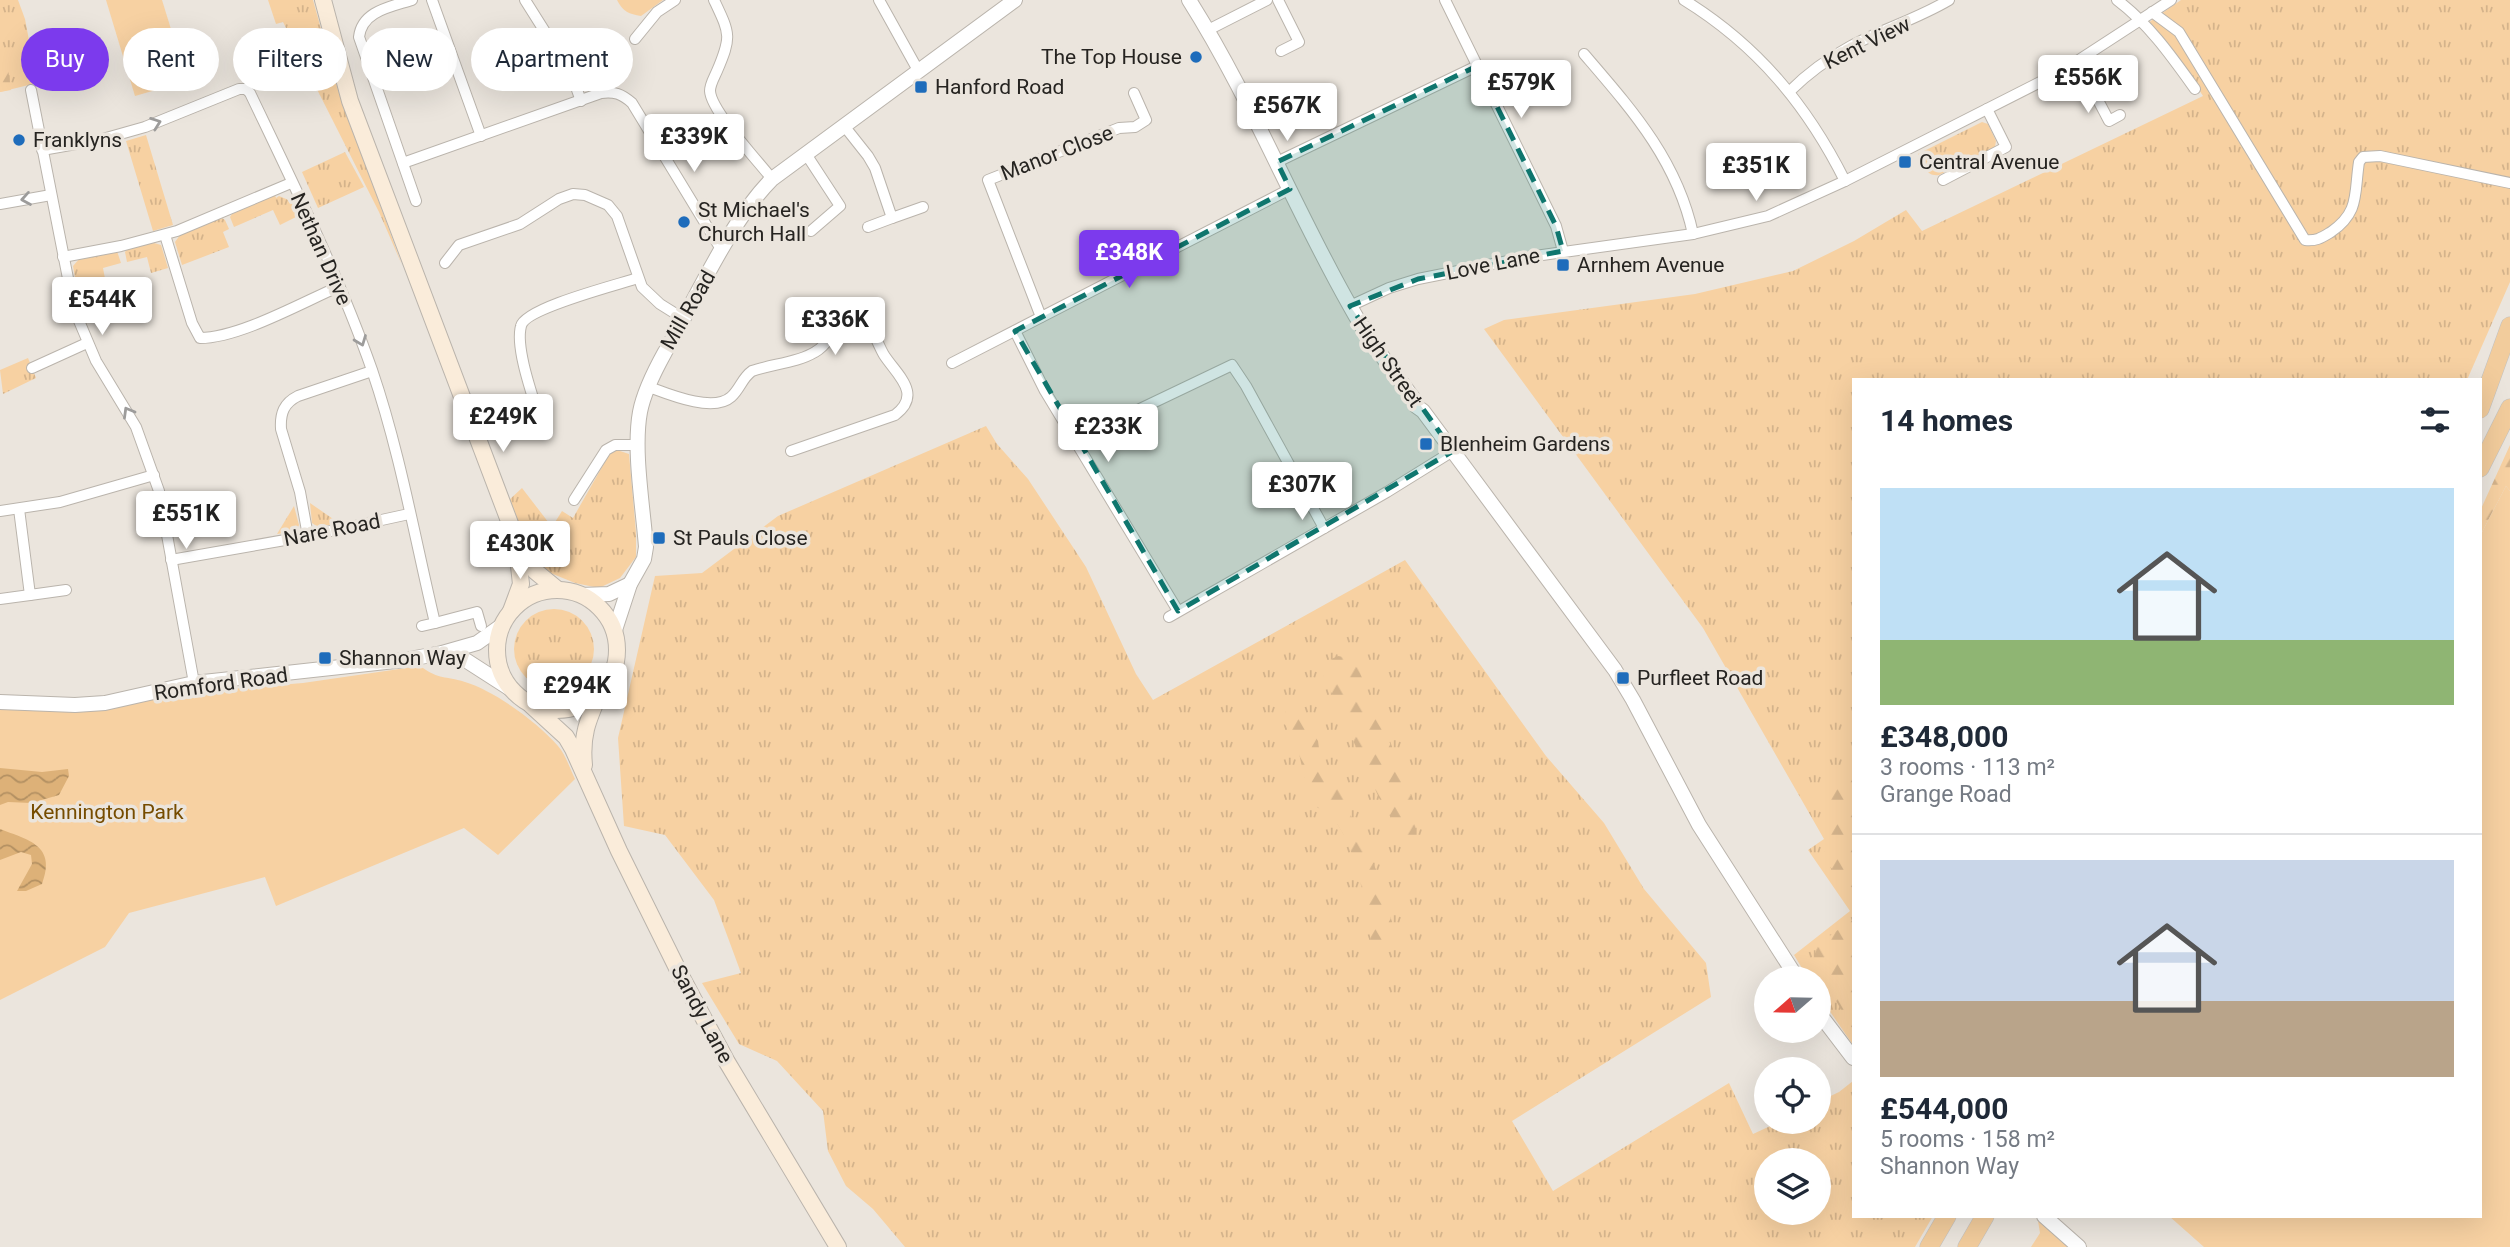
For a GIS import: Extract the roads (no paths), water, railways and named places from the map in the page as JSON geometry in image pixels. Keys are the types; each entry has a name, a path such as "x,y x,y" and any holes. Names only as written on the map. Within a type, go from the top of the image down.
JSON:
{"highway":[{"path":"2482,403 2510,326"},
{"path":"2482,464 2510,408"},
{"path":"1929,1247 1946,1218"},
{"path":"1967,1247 1984,1218"}],"main road":[{"path":"323,0 350,101 517,542 535,571 558,590"},
{"path":"506,620 531,597 545,591 558,590 581,595 598,607 608,619 614,633 617,650 609,682 582,704 555,710 531,705 509,688 497,654 506,620 521,576 517,542"},
{"name":"Sandy Lane","path":"585,771 585,726 600,692"},
{"name":"Sandy Lane","path":"531,705 566,737 585,771 619,851 680,975 740,1084 838,1247"}],"street":[{"path":"412,0 372,14 365,19 359,37 416,201"},
{"path":"432,0 481,136"},
{"path":"525,0 571,74 581,101"},
{"path":"635,39 657,12 675,0"},
{"path":"714,0 728,33 727,46 711,85 712,99 718,112 772,179"},
{"path":"879,0 919,72"},
{"name":"Mill Road","path":"614,633 630,584 644,559 646,547 638,444 640,410 664,352 722,251 760,192 772,179 1015,0"},
{"path":"1189,0 1227,62 1350,306"},
{"path":"1208,30 1267,0"},
{"path":"1279,0 1299,42 1281,51"},
{"path":"1445,0 1556,226 1563,251"},
{"path":"1684,0 1746,45 1790,91 1823,139 1845,181"},
{"name":"Kent View","path":"1790,91 1819,66 1849,47 1909,22 1949,0"},
{"path":"2117,0 2141,20 2175,60 2195,89"},
{"name":"Love Lane","path":"1350,306 1389,288 1418,279 1563,251 1693,234 1768,216 1845,181 2078,62 2171,0"},
{"path":"2152,12 2179,32 2305,240 2318,241 2346,221 2353,209 2359,162 2363,157 2380,156 2510,183"},
{"path":"1584,54 1656,142 1679,190 1693,234"},
{"path":"2078,62 2109,121 2120,115"},
{"path":"1277,163 1477,66"},
{"name":"Nethan Drive","path":"43,150 122,134 172,118 232,91 246,89 250,93 338,287 372,371 391,436 435,623"},
{"path":"31,91 74,309 87,343 136,427 154,475 194,683"},
{"path":"403,163 612,92 624,96 632,103 722,251"},
{"name":"Manor Close","path":"1041,317 988,180 1119,128 1135,127 1146,120 1134,93"},
{"path":"1943,180 2006,147 1987,109"},
{"path":"845,127 875,168 892,218"},
{"path":"806,154 839,206 811,231"},
{"path":"63,257 165,234 213,218 292,183"},
{"path":"952,363 1290,189"},
{"path":"445,263 459,245 520,224 559,199 573,194 597,199 608,205 617,216 638,278 650,297 684,319"},
{"path":"0,204 51,195"},
{"path":"867,227 923,207"},
{"path":"165,234 192,323 200,338 215,336 257,322 338,287"},
{"path":"540,420 526,375 522,348 521,324 525,317 543,308 638,278"},
{"name":"High Street","path":"1350,306 1416,406 1423,411 1453,451"},
{"path":"649,387 701,403 720,403 732,396 744,376 752,371 815,353 841,325 847,322 863,323 874,334 886,357 903,379 907,387 907,402 895,415 791,451"},
{"path":"1015,331 1045,391 1174,614 1453,451 1615,670 1699,825 1789,966"},
{"path":"32,368 87,343"},
{"path":"1075,440 1231,365 1246,386 1324,528"},
{"path":"309,536 300,492 281,429 283,408 298,396 372,371"},
{"path":"573,500 606,450 615,445 638,444"},
{"path":"0,512 73,499 154,475"},
{"path":"19,509 30,595"},
{"name":"Nare Road","path":"171,560 309,536 409,514"},
{"path":"581,595 609,594 630,584"},
{"path":"0,600 66,590"},
{"path":"422,626 477,612 481,626"},
{"name":"Romford Road","path":"0,702 85,705 194,683 335,669 442,653 477,643 506,620"},
{"name":"Romford Road","path":"442,653 467,661 509,688"},
{"path":"1831,1029 1852,1057"},
{"path":"2046,1218 2080,1247"}],"water":[{"path":"0,768 42,772 68,769 69,776 59,795 31,803 8,802 0,805"},
{"path":"0,829 30,841 43,852 46,871 42,884 26,891 17,891 32,864 31,855 21,852 0,860"}],"place":[{"name":"The Top House","path":"1196,57"},
{"name":"Hanford Road","path":"921,87"},
{"name":"Franklyns","path":"19,140"},
{"name":"Central Avenue","path":"1905,162"},
{"name":"St Michael's Church Hall","path":"684,222"},
{"name":"Arnhem Avenue","path":"1563,265"},
{"name":"Blenheim Gardens","path":"1426,444"},
{"name":"St Pauls Close","path":"659,538"},
{"name":"Shannon Way","path":"325,658"},
{"name":"Purfleet Road","path":"1623,678"}],"park label":[{"name":"Kennington Park","path":"107,812"}]}
